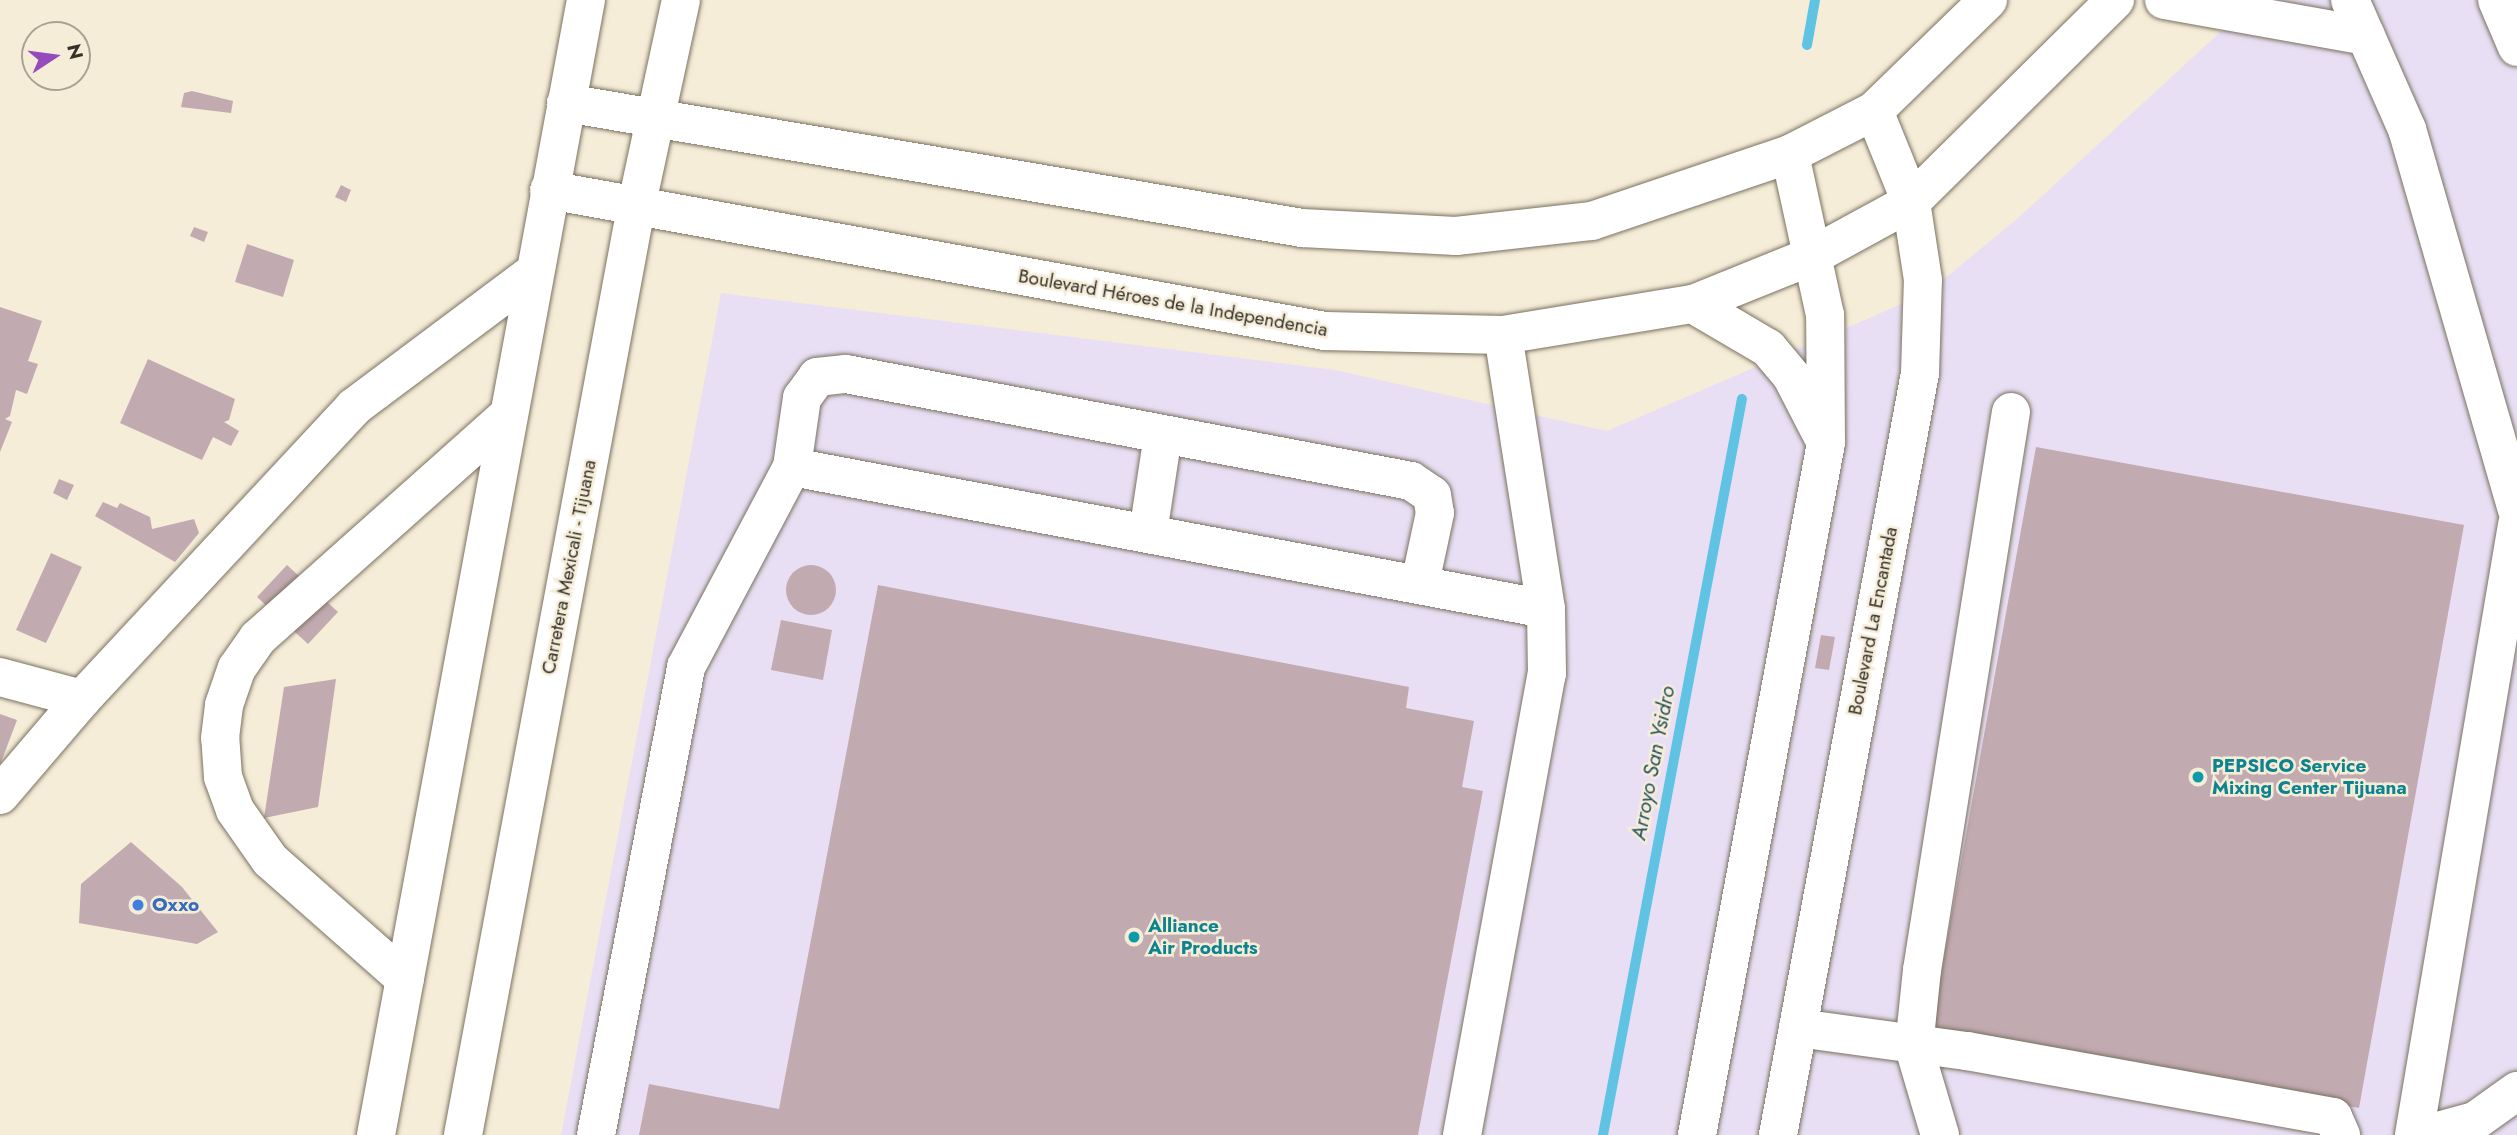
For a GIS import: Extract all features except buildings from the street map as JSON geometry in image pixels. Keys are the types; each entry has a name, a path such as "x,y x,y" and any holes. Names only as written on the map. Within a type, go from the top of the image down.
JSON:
{"main road":[{"path":"376,1135 532,274 586,0"},
{"name":"Carretera Mexicali - Tijuana","path":"463,1135 636,208 681,0"},
{"path":"566,103 1302,228 1456,236 1592,221 1790,154 1874,111 1988,0"},
{"name":"Boulevard Héroes de la Independencia","path":"549,190 636,208 1325,331 1503,335 1693,304 1812,256 1910,202 2115,0"},
{"path":"2164,0 2366,36"},
{"path":"2350,0 2407,129 2517,509"},
{"path":"2497,0 2517,47"},
{"name":"Boulevard La Encantada","path":"1778,1135 1920,373 1923,280 1910,202 1874,111"},
{"path":"1697,1135 1826,443 1825,315 1790,154"},
{"path":"0,795 82,699 354,407 532,274"},
{"path":"1693,304 1769,348 1793,377 1826,443"},
{"path":"1462,1135 1547,674 1546,609 1503,335"},
{"path":"596,1135 686,667 792,467 802,398 817,377 846,374 1411,481 1432,495 1435,513 1420,583"},
{"path":"1940,1135 1914,1047 1922,970 2011,412"},
{"path":"405,979 270,860 234,810 223,777 220,738 224,705 237,668 258,638 507,416"},
{"path":"1148,533 1163,435"},
{"path":"792,467 1420,583 1546,609"},
{"path":"2414,1135 2517,525"},
{"path":"0,677 82,699"},
{"path":"1798,1028 1914,1047 1967,1051 2333,1117 2341,1135"},
{"path":"2423,1135 2475,1121 2517,1091"}],"shaded area":[{"path":"2255,0 2517,0 2517,1135 561,1135 721,293 1335,370 1607,431 1927,293 2017,219"}],"waterway":[{"name":"Arroyo San Ysidro","path":"1807,45 1815,0"},
{"name":"Arroyo San Ysidro","path":"1603,1135 1742,399"}],"place":[{"name":"PEPSICO Service Mixing Center Tijuana","path":"2198,777"},
{"name":"Oxxo","path":"138,905"},
{"name":"Alliance Air Products","path":"1134,937"}]}
